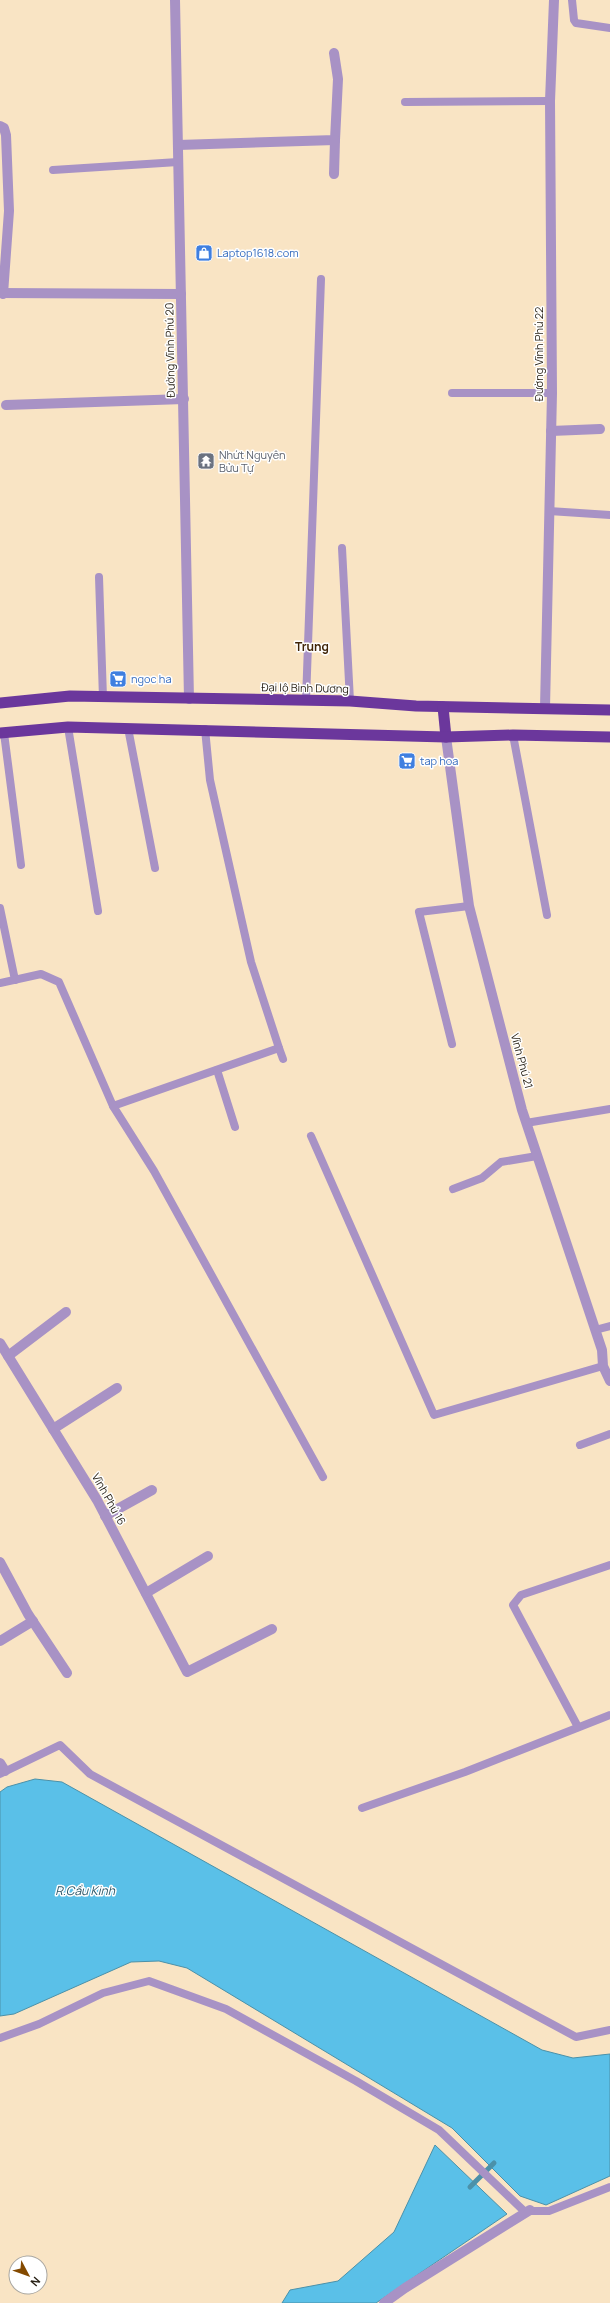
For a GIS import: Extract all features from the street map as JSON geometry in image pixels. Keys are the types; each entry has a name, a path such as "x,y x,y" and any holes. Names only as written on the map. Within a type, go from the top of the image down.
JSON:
{"highway":[{"name":"Đại lộ Bình Dương","path":"0,703 70,696 103,698 350,701 443,706 610,710"},
{"path":"443,706 446,737"},
{"path":"2,733 68,727 205,729 446,737 513,735 610,737"}],"street":[{"name":"Đường Vĩnh Phú 20","path":"175,0 189,699"},
{"name":"Đường Vĩnh Phú 22","path":"545,708 552,393 550,101 554,0"},
{"path":"334,53 338,80 334,140 334,174"},
{"path":"0,126 4,128 6,135 10,212 1,293 181,294"},
{"path":"178,145 334,140"},
{"path":"6,405 184,399"},
{"path":"551,431 600,429"},
{"name":"Vĩnh Phú 21","path":"446,737 469,906 526,1123 602,1350 603,1366 610,1381"},
{"path":"8,1356 66,1312"},
{"name":"Vĩnh Phú 16","path":"0,1343 105,1516 187,1672 272,1629"},
{"path":"53,1429 117,1388"},
{"path":"105,1516 152,1490"},
{"path":"146,1593 208,1556"},
{"path":"0,1562 33,1621 67,1673"},
{"path":"0,1641 33,1621"},
{"path":"384,2303 527,2210"}],"lane":[{"path":"572,0 574,20 576,23 610,28"},
{"path":"405,102 550,101"},
{"path":"53,170 178,162"},
{"path":"306,701 321,279"},
{"path":"452,393 552,393"},
{"path":"549,511 610,516"},
{"path":"342,548 350,701"},
{"path":"99,577 103,698"},
{"path":"68,727 98,911"},
{"path":"128,728 155,868"},
{"path":"205,729 210,780 251,962 283,1059"},
{"path":"2,733 21,865"},
{"path":"513,735 547,915"},
{"path":"452,1044 419,912 469,906"},
{"path":"0,908 15,980"},
{"path":"0,983 41,974 59,982 112,1106 154,1171 323,1477"},
{"path":"112,1106 279,1048"},
{"path":"217,1070 236,1127"},
{"path":"526,1123 610,1109"},
{"path":"311,1136 434,1415 603,1366"},
{"path":"453,1189 482,1178 501,1162 537,1156"},
{"path":"595,1330 610,1326"},
{"path":"580,1445 610,1434"},
{"path":"578,1727 513,1605 521,1595 610,1565"},
{"path":"362,1808 465,1772 610,1715"},
{"path":"2,1769 60,1745 90,1774 576,2037 610,2030"},
{"path":"0,2038 39,2024 103,1993 149,1981 226,2010 356,2081 439,2130 468,2158 527,2210 548,2211 610,2187"}],"water":[{"name":"R.Cầu Kinh","path":"35,1779 62,1782 542,2050 573,2058 610,2054 610,2176 546,2205 520,2196 452,2128 187,1968 159,1961 131,1962 14,2014 0,2016 0,1792 7,1787"},
{"path":"435,2145 507,2214 376,2303 282,2303 290,2290 338,2281 394,2232"}],"waterway":[{"path":"470,2187 494,2163"}],"place":[{"name":"Laptop1618.com","path":"204,253"},
{"name":"Nhứt Nguyên Bửu Tự","path":"206,461"},
{"name":"ngoc ha","path":"118,679"},
{"name":"tap hoa","path":"407,761"}],"district":[{"name":"Trung","path":"312,647"}]}
